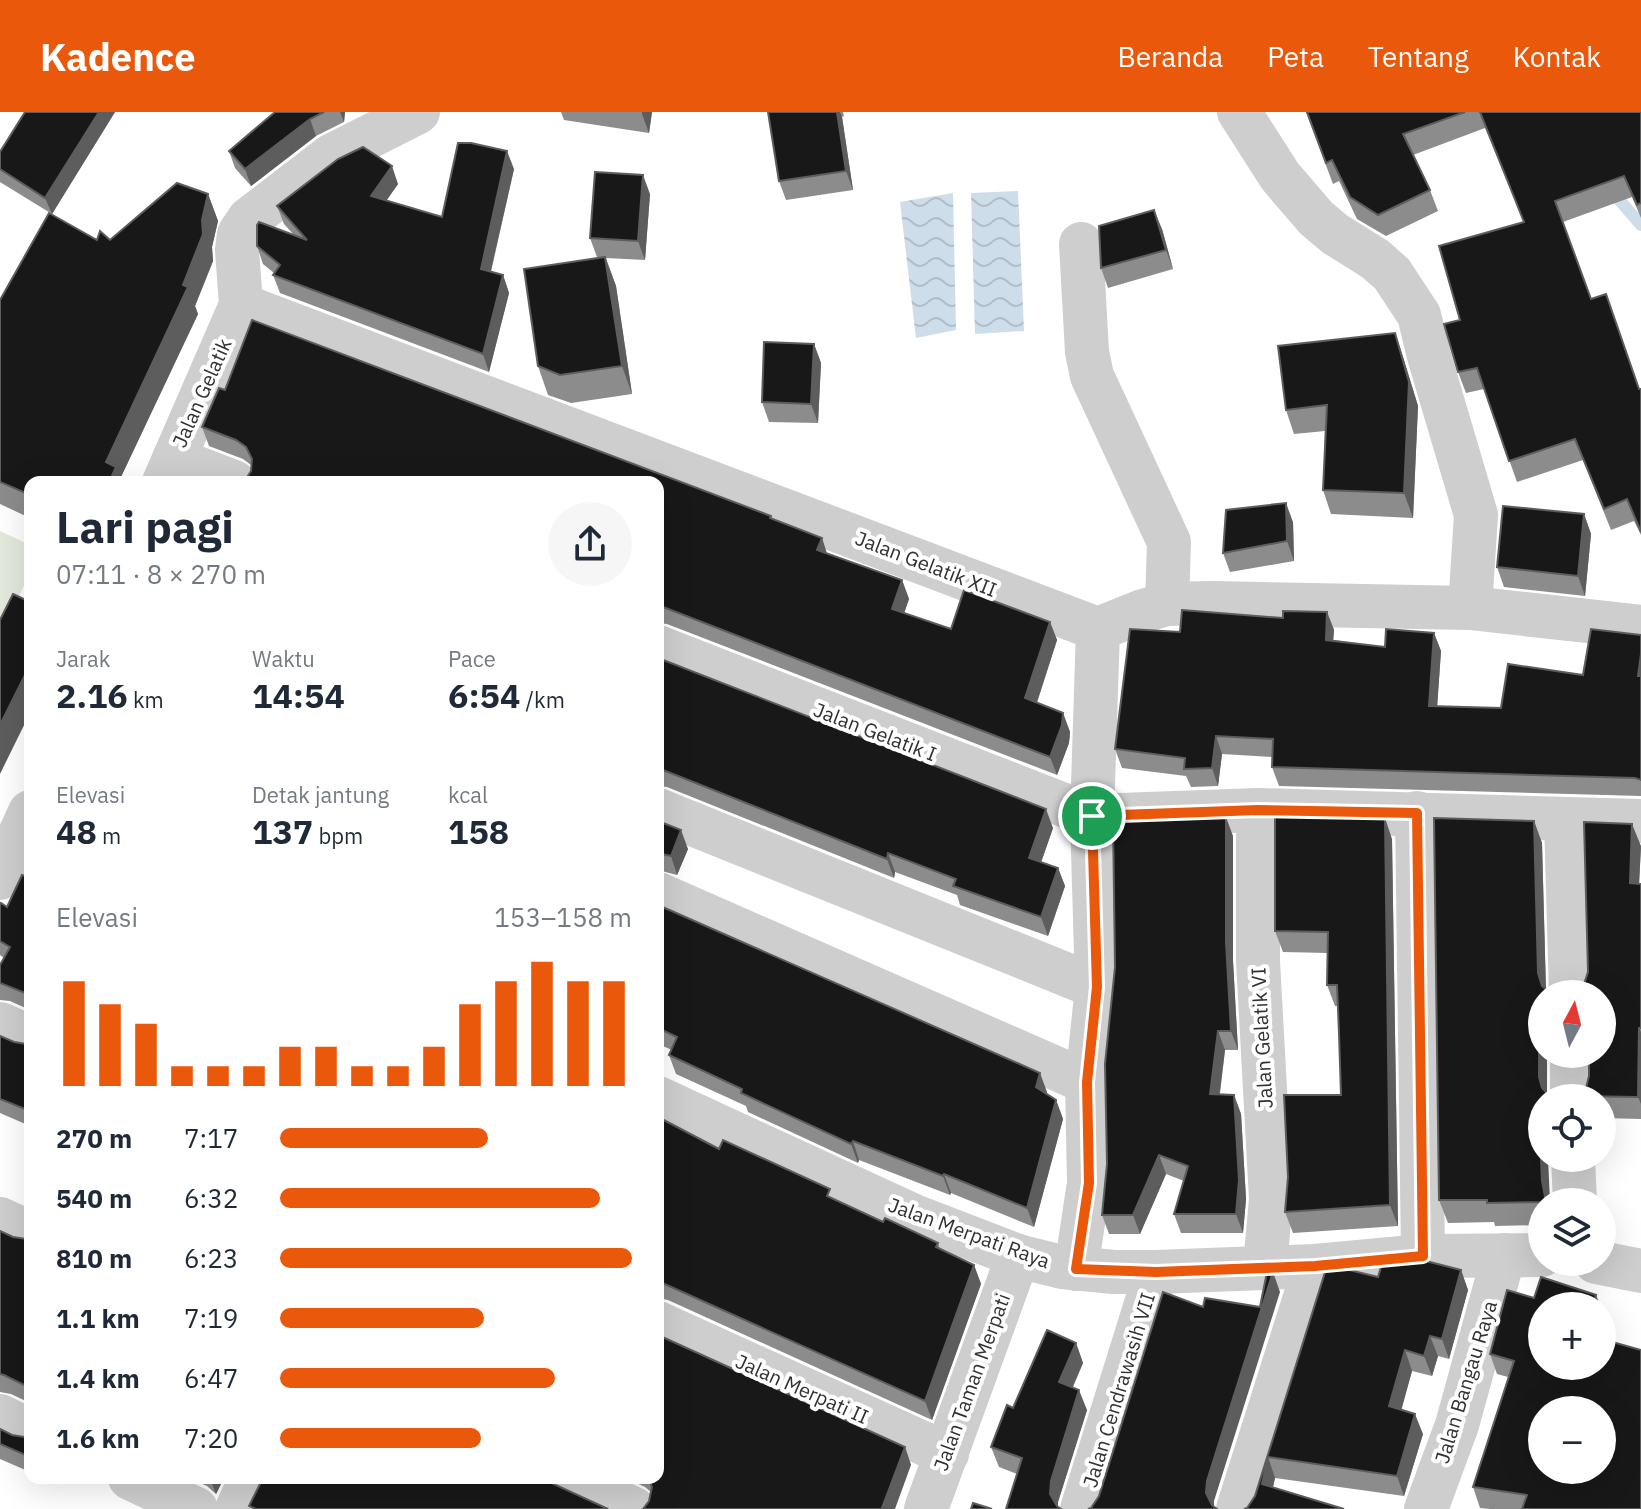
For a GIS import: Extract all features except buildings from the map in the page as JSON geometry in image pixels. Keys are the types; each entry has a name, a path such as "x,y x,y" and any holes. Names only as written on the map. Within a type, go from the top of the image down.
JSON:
{"street":[{"path":"241,305 237,250 239,234 249,219 331,156 418,112"},
{"path":"1239,112 1280,176 1316,218 1392,274 1419,315 1476,515 1470,608"},
{"path":"1081,244 1087,352 1092,376 1169,542 1167,604"},
{"name":"Jalan Gelatik","path":"169,470 241,305"},
{"name":"Jalan Gelatik XII","path":"241,305 1098,629"},
{"path":"169,470 202,476"},
{"path":"1076,1269 1089,1183 1087,1082 1097,987 1092,816 1098,629 1167,604 1211,603 1470,608 1641,627"},
{"name":"Jalan Gelatik I","path":"664,649 1092,816"},
{"path":"1092,816 1258,810 1641,821"},
{"name":"Jalan Gelatik VI","path":"1258,810 1258,961 1271,1199 1265,1266"},
{"path":"664,812 1097,987"},
{"path":"1417,813 1423,1256"},
{"path":"1566,819 1571,980"},
{"path":"0,878 24,825"},
{"path":"664,897 1087,1082"},
{"path":"0,1024 24,1034"},
{"name":"Jalan Merpati Raya","path":"664,1101 914,1216 1018,1256 1076,1269 1156,1272 1315,1266 1423,1256 1523,1255"},
{"path":"0,1219 24,1230"},
{"name":"Jalan Bangau Raya","path":"1426,1509 1523,1255"},
{"name":"Jalan Taman Merpati","path":"926,1509 1018,1256"},
{"path":"1238,1509 1315,1266"},
{"path":"1616,1266 1641,1271"},
{"name":"Jalan Cendrawasih VII","path":"1082,1509 1156,1272"},
{"name":"Jalan Merpati II","path":"664,1326 947,1454"},
{"path":"0,1416 24,1428"},
{"path":"143,1484 196,1509"},
{"path":"237,1509 248,1484"},
{"path":"580,1484 634,1509"}],"shaded area":[{"path":"0,531 24,542 24,586 0,637"}],"water":[{"path":"1018,191 1024,331 975,334 971,193"},
{"path":"953,193 956,330 916,338 900,202"}],"waterway":[{"path":"1609,188 1641,225"}],"route":[{"path":"1258,810 1417,813 1423,1256 1315,1266 1156,1272 1076,1269 1089,1183 1087,1082 1097,987 1092,816 1258,810"}]}
